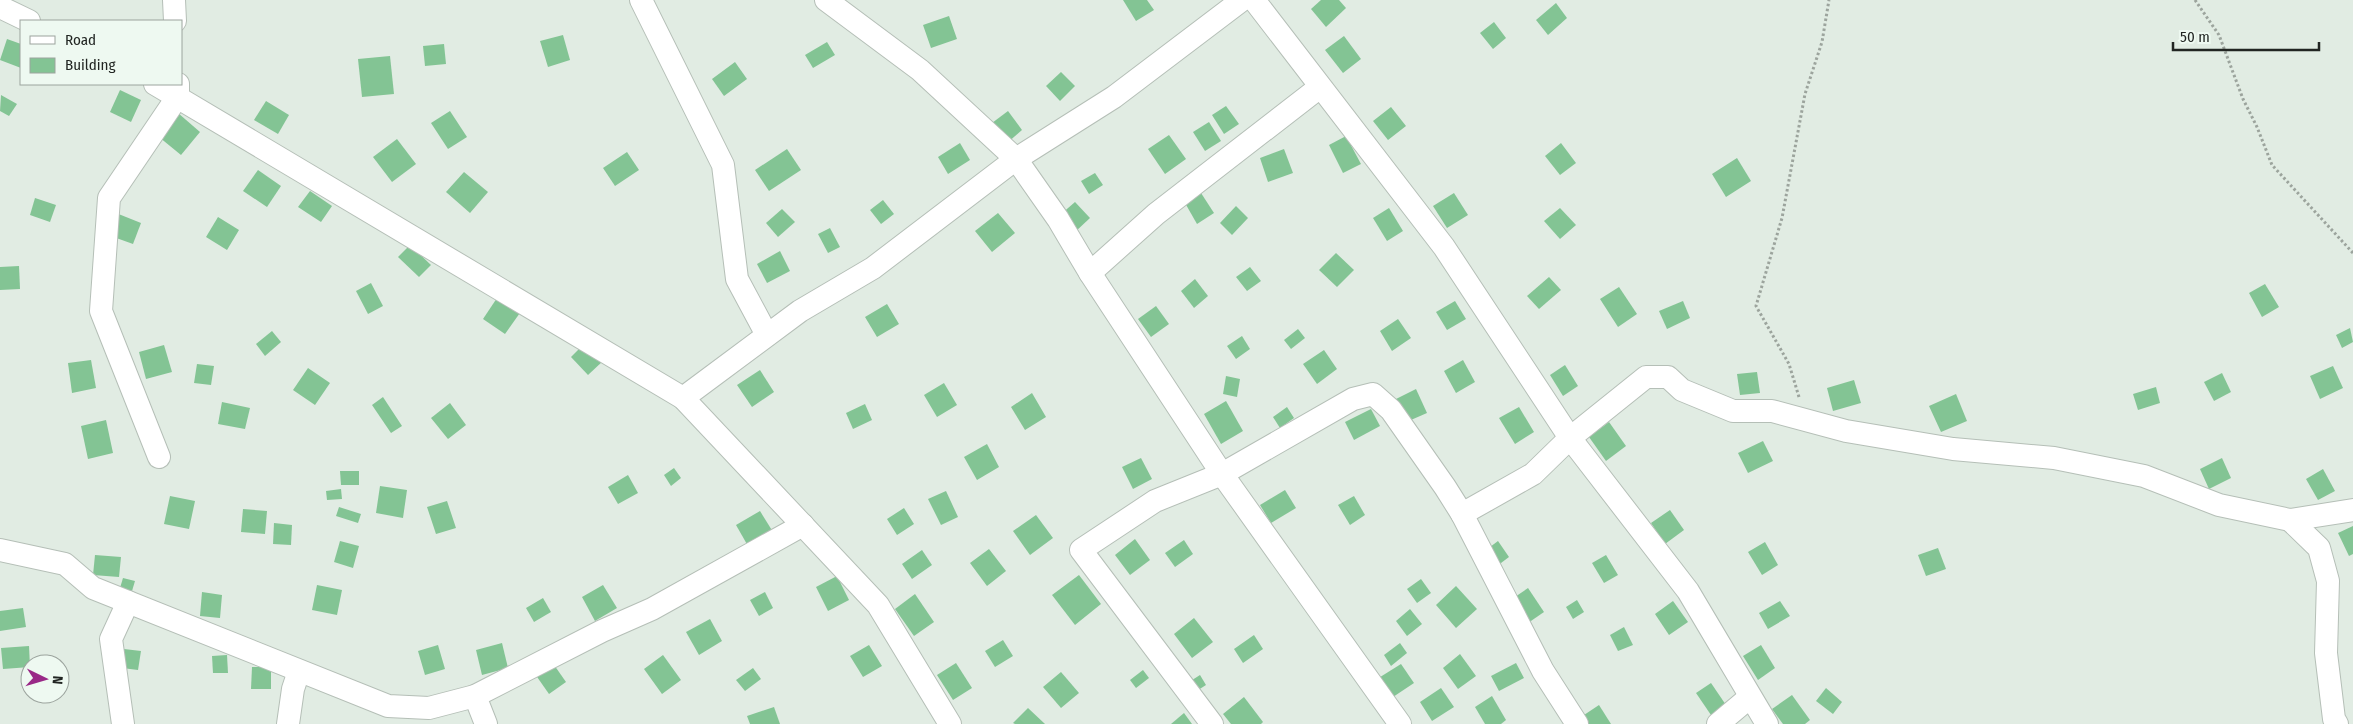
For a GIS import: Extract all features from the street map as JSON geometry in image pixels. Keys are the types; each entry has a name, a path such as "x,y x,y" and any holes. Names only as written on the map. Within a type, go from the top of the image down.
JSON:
{"street":[{"path":"174,0 175,20"},
{"path":"641,0 722,165 737,278 767,335"},
{"path":"826,0 920,70 1016,160 1058,219 1090,273 1222,474 1400,724"},
{"path":"683,398 800,311 873,268 1016,160 1114,97 1242,0"},
{"path":"1254,0 1444,246 1570,438 1688,591 1767,724"},
{"path":"0,7 27,20"},
{"path":"159,85 178,90 683,398 878,606 950,724"},
{"path":"1090,273 1156,214 1320,87"},
{"path":"159,458 101,311 109,198 178,90"},
{"path":"1462,514 1533,474 1570,438 1646,376 1668,377 1682,390 1733,411 1772,411 1846,432 1953,449 2054,458 2135,474 2219,505 2290,520 2353,510"},
{"path":"1212,724 1081,550 1155,500 1222,474 1353,398 1373,394 1391,410 1445,486 1462,514 1543,671 1577,724"},
{"path":"2290,520 2319,548 2328,581 2326,653 2334,719 2337,724"},
{"path":"0,550 65,564 93,588 388,706 429,708 475,696 602,631 652,610 802,525"},
{"path":"122,724 111,639 128,602"},
{"path":"288,724 292,689 299,671"},
{"path":"475,696 486,724"},
{"path":"1718,724 1750,697"}],"path":[{"path":"1805,419 1789,364 1756,306 1782,218 1805,94 1822,42 1829,0"},
{"path":"2195,0 2219,35 2243,99 2257,126 2272,165 2353,253"}],"building":[{"path":"1123,0 1147,0 1154,10 1136,21"},
{"path":"1321,0 1339,0 1346,8 1326,27 1311,9"},
{"path":"1556,3 1567,18 1548,35 1536,20"},
{"path":"949,16 957,39 931,48 923,25"},
{"path":"1494,22 1506,38 1493,49 1480,33"},
{"path":"563,35 570,60 548,67 540,41"},
{"path":"1344,36 1361,59 1343,73 1325,50"},
{"path":"7,39 20,44 20,68 0,60"},
{"path":"827,42 835,55 813,68 805,55"},
{"path":"444,44 446,64 425,66 423,46"},
{"path":"390,56 394,94 362,97 358,59"},
{"path":"735,62 747,79 724,96 712,79"},
{"path":"1061,72 1075,86 1060,101 1046,86"},
{"path":"120,90 141,100 131,122 110,112"},
{"path":"1,95 17,104 9,116 0,111"},
{"path":"266,101 289,115 278,134 254,120"},
{"path":"1226,106 1239,124 1224,134 1212,115"},
{"path":"1391,107 1406,126 1388,140 1373,121"},
{"path":"450,111 467,137 448,149 431,123"},
{"path":"1008,111 1022,130 1007,143 992,123"},
{"path":"178,113 200,132 181,155 159,137"},
{"path":"1209,122 1221,141 1205,151 1193,132"},
{"path":"1169,135 1186,159 1165,174 1148,149"},
{"path":"1346,136 1361,164 1343,173 1329,145"},
{"path":"397,139 416,164 392,182 373,157"},
{"path":"960,143 970,160 948,174 938,157"},
{"path":"1561,143 1576,163 1560,175 1545,156"},
{"path":"787,149 801,170 769,191 755,170"},
{"path":"1284,149 1293,173 1268,182 1260,158"},
{"path":"627,152 639,170 615,186 603,168"},
{"path":"1737,158 1751,181 1726,197 1712,174"},
{"path":"258,170 281,186 267,207 243,191"},
{"path":"464,172 488,192 470,213 446,192"},
{"path":"1095,173 1103,185 1089,194 1081,181"},
{"path":"310,191 332,206 321,222 298,207"},
{"path":"1201,193 1214,213 1197,224 1185,203"},
{"path":"1454,193 1468,215 1447,228 1433,206"},
{"path":"35,198 56,205 50,222 30,215"},
{"path":"883,200 894,214 881,224 870,210"},
{"path":"1075,202 1090,218 1075,232 1060,215"},
{"path":"1236,206 1248,218 1232,235 1220,223"},
{"path":"1389,208 1403,231 1387,241 1373,218"},
{"path":"1560,208 1576,225 1560,239 1544,221"},
{"path":"782,209 795,222 778,237 766,223"},
{"path":"116,213 141,223 133,244 108,235"},
{"path":"998,213 1015,233 992,252 975,231"},
{"path":"218,217 239,230 227,250 206,237"},
{"path":"830,228 840,247 828,253 818,234"},
{"path":"410,245 431,265 419,277 398,257"},
{"path":"780,251 790,271 767,283 757,264"},
{"path":"1336,253 1354,270 1337,287 1319,270"},
{"path":"19,266 20,289 0,290 0,267"},
{"path":"1250,267 1261,281 1247,291 1236,277"},
{"path":"1549,277 1561,290 1539,309 1527,296"},
{"path":"1195,279 1208,296 1194,308 1181,291"},
{"path":"371,283 383,306 368,314 356,291"},
{"path":"2265,284 2279,307 2262,317 2249,293"},
{"path":"1619,287 1637,314 1618,327 1600,299"},
{"path":"499,295 522,310 505,334 483,319"},
{"path":"1455,301 1466,319 1447,330 1436,312"},
{"path":"1683,301 1690,318 1667,329 1659,311"},
{"path":"887,304 899,324 877,337 865,317"},
{"path":"1156,306 1169,324 1151,337 1138,319"},
{"path":"1398,319 1411,338 1392,351 1380,331"},
{"path":"2350,328 2353,342 2342,348 2336,335"},
{"path":"1298,329 1305,338 1291,349 1284,340"},
{"path":"272,331 281,342 265,356 256,344"},
{"path":"1242,336 1250,349 1236,359 1227,346"},
{"path":"585,343 603,361 588,375 571,357"},
{"path":"164,345 172,372 146,379 139,352"},
{"path":"1324,350 1337,369 1317,384 1303,364"},
{"path":"91,360 96,388 72,393 68,363"},
{"path":"1463,360 1475,382 1456,393 1444,371"},
{"path":"197,364 214,366 211,385 194,383"},
{"path":"1565,365 1578,386 1563,396 1550,375"},
{"path":"2333,366 2343,388 2320,399 2310,376"},
{"path":"308,368 330,383 315,405 293,390"},
{"path":"760,370 774,392 752,407 737,385"},
{"path":"1757,372 1760,393 1740,395 1737,374"},
{"path":"2222,373 2231,392 2214,401 2204,382"},
{"path":"1226,376 1240,379 1237,397 1223,394"},
{"path":"1854,380 1861,403 1833,411 1827,388"},
{"path":"944,383 957,405 937,417 924,395"},
{"path":"2156,387 2160,403 2138,410 2133,394"},
{"path":"1416,389 1427,413 1404,423 1394,400"},
{"path":"1032,393 1046,417 1025,430 1011,407"},
{"path":"1956,394 1967,421 1941,432 1929,406"},
{"path":"383,397 402,426 391,433 372,405"},
{"path":"1226,401 1243,431 1221,444 1204,414"},
{"path":"222,402 250,408 245,429 218,424"},
{"path":"450,403 466,425 448,439 431,418"},
{"path":"865,404 872,420 853,429 846,413"},
{"path":"1287,407 1294,418 1280,428 1273,417"},
{"path":"1519,407 1534,432 1515,444 1499,418"},
{"path":"1371,409 1380,426 1354,440 1345,422"},
{"path":"106,420 113,453 88,459 81,426"},
{"path":"1609,422 1626,446 1606,461 1589,437"},
{"path":"1763,441 1773,461 1748,473 1738,453"},
{"path":"987,444 999,467 977,480 964,457"},
{"path":"1141,458 1152,479 1133,489 1122,467"},
{"path":"2222,458 2231,478 2209,489 2200,469"},
{"path":"674,468 681,478 671,486 664,475"},
{"path":"2323,469 2335,491 2318,500 2306,479"},
{"path":"340,471 359,471 359,485 341,485"},
{"path":"628,475 638,493 618,504 608,487"},
{"path":"380,486 407,490 403,518 376,513"},
{"path":"341,489 342,499 327,500 326,491"},
{"path":"1285,490 1296,508 1271,523 1260,505"},
{"path":"946,491 958,517 941,525 928,499"},
{"path":"170,496 195,501 189,529 164,524"},
{"path":"1354,496 1365,515 1350,525 1338,505"},
{"path":"447,501 456,528 436,534 427,507"},
{"path":"339,507 361,514 358,523 336,516"},
{"path":"904,508 914,524 897,535 887,519"},
{"path":"243,509 267,511 265,534 241,532"},
{"path":"1670,510 1684,530 1665,544 1651,523"},
{"path":"760,511 773,532 748,546 736,525"},
{"path":"1036,515 1053,538 1030,555 1013,531"},
{"path":"274,523 292,525 291,545 273,544"},
{"path":"2353,526 2353,554 2349,556 2338,533"},
{"path":"1135,539 1150,560 1130,575 1115,555"},
{"path":"1184,540 1193,554 1175,567 1165,553"},
{"path":"340,541 359,546 353,568 334,562"},
{"path":"1498,541 1509,557 1497,566 1486,550"},
{"path":"1765,542 1778,565 1762,575 1748,552"},
{"path":"1938,548 1946,569 1926,576 1918,555"},
{"path":"989,549 1006,571 987,586 970,563"},
{"path":"922,550 932,565 912,579 902,564"},
{"path":"95,555 121,557 119,577 93,575"},
{"path":"1606,555 1618,575 1604,583 1592,563"},
{"path":"1079,575 1101,604 1075,625 1052,595"},
{"path":"837,576 849,600 828,611 816,587"},
{"path":"123,578 135,581 132,591 120,588"},
{"path":"1421,579 1431,593 1417,603 1407,589"},
{"path":"317,585 342,590 337,615 312,610"},
{"path":"603,585 617,608 595,621 582,597"},
{"path":"1456,586 1477,609 1456,628 1436,605"},
{"path":"1528,588 1544,612 1528,623 1512,599"},
{"path":"202,592 222,595 220,618 200,616"},
{"path":"765,592 773,608 759,616 750,600"},
{"path":"915,594 934,622 914,636 895,609"},
{"path":"543,598 551,612 534,622 526,608"},
{"path":"1577,600 1584,612 1573,619 1566,607"},
{"path":"1673,601 1688,622 1669,635 1655,614"},
{"path":"1780,601 1790,616 1768,629 1759,613"},
{"path":"23,608 26,627 0,631 0,611"},
{"path":"1410,609 1422,624 1407,636 1396,621"},
{"path":"1194,618 1213,642 1192,658 1174,634"},
{"path":"710,619 722,641 699,655 686,632"},
{"path":"1624,627 1633,645 1618,651 1610,635"},
{"path":"1254,635 1263,649 1243,663 1234,649"},
{"path":"1003,640 1013,656 995,667 985,651"},
{"path":"502,643 508,668 482,675 476,650"},
{"path":"1400,643 1407,653 1391,666 1384,655"},
{"path":"438,645 445,669 425,675 418,651"},
{"path":"869,645 882,666 863,677 850,656"},
{"path":"1761,645 1775,668 1758,680 1743,656"},
{"path":"29,646 29,654 20,654 20,668 3,669 1,648"},
{"path":"124,649 141,651 138,670 122,668"},
{"path":"1460,654 1476,676 1458,689 1443,668"},
{"path":"227,655 228,673 213,673 212,656"},
{"path":"663,655 681,680 662,694 644,669"},
{"path":"552,662 566,682 549,694 535,674"},
{"path":"956,663 972,688 953,700 937,675"},
{"path":"1516,663 1524,678 1499,691 1491,676"},
{"path":"1401,664 1414,683 1390,699 1377,679"},
{"path":"252,667 271,667 271,689 251,689"},
{"path":"753,668 761,679 745,691 736,680"},
{"path":"1143,670 1149,678 1136,688 1130,680"},
{"path":"1061,672 1079,693 1061,708 1043,687"},
{"path":"1200,675 1206,685 1195,692 1189,682"},
{"path":"1711,683 1726,705 1711,715 1696,693"},
{"path":"1441,688 1454,707 1432,721 1420,702"},
{"path":"1826,688 1842,702 1833,714 1816,701"},
{"path":"1792,695 1810,720 1805,724 1783,724 1772,709"},
{"path":"1492,696 1506,720 1501,724 1485,724 1475,707"},
{"path":"1244,697 1263,722 1261,724 1231,724 1223,714"},
{"path":"1599,705 1611,724 1585,724 1581,717"},
{"path":"774,707 780,724 750,724 747,716"},
{"path":"1028,708 1045,724 1013,723"},
{"path":"1184,713 1192,724 1171,724"}]}
